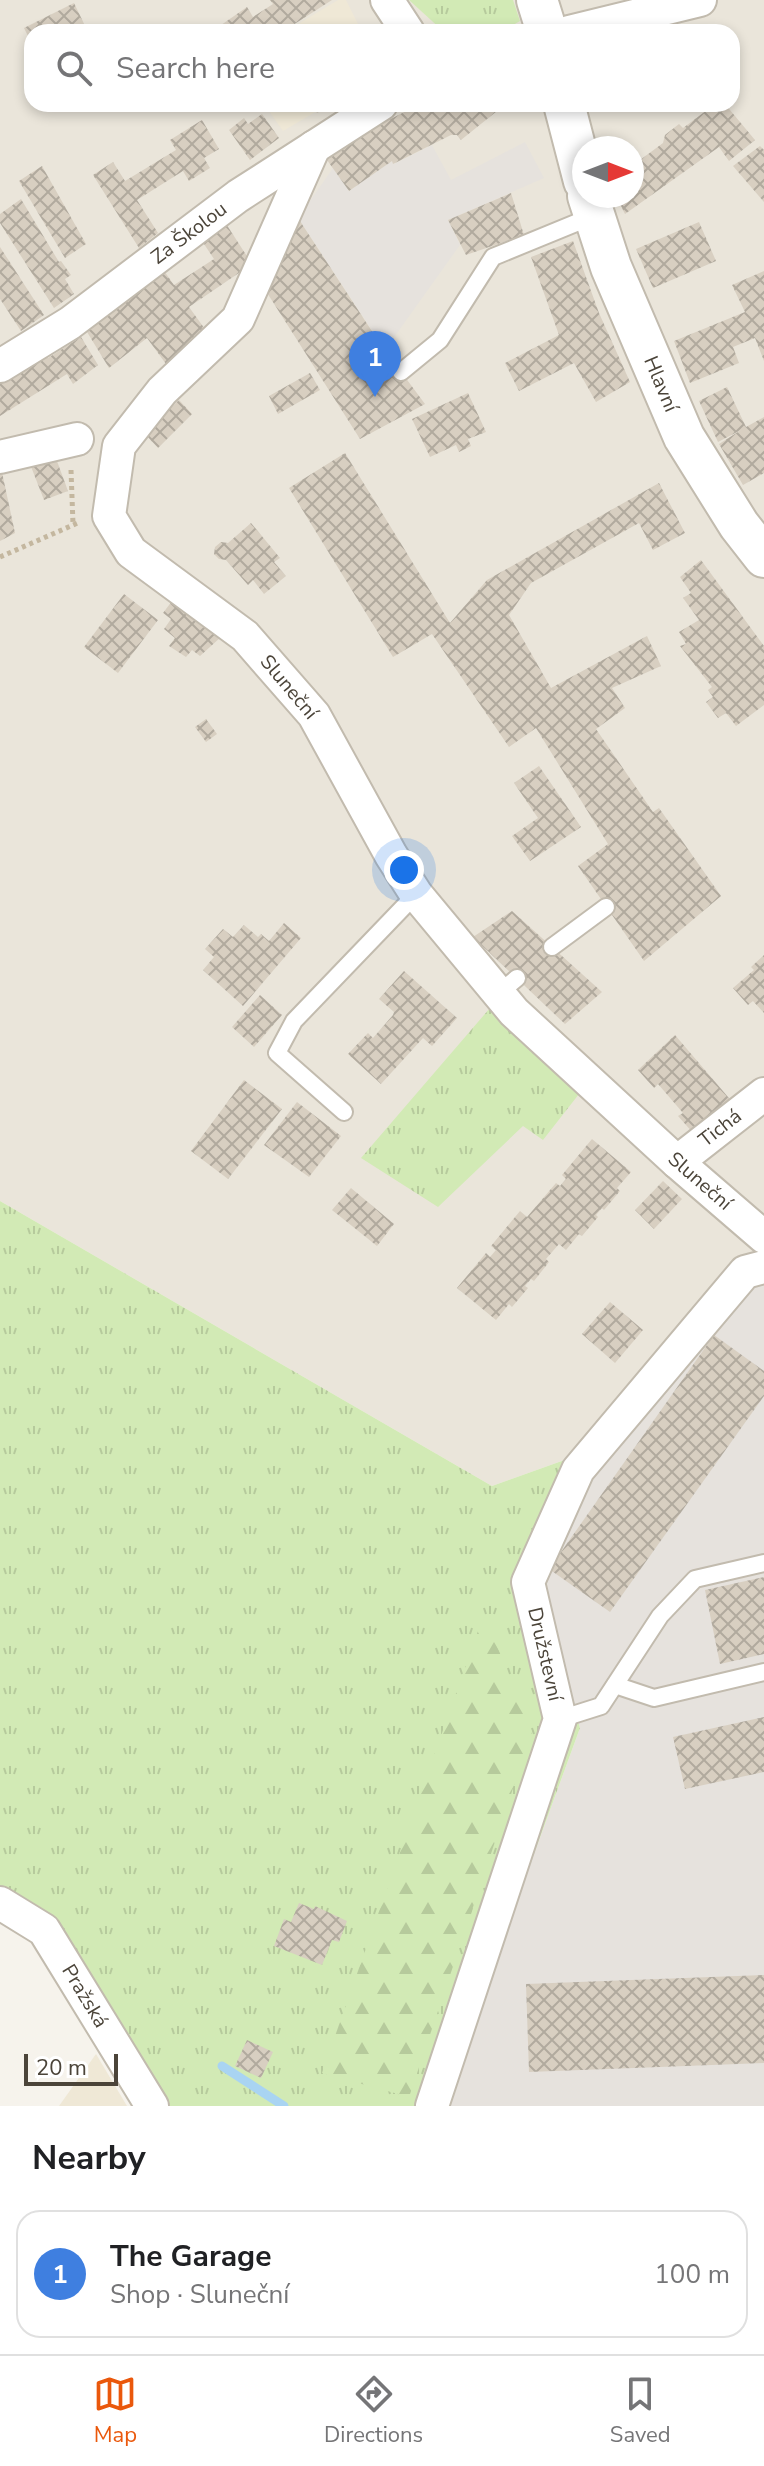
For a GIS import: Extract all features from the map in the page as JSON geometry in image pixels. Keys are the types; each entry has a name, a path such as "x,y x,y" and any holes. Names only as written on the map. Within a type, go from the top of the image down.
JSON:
{"street":[{"path":"387,0 403,24"},
{"path":"537,0 544,24"},
{"path":"602,24 700,0"},
{"name":"Za Školou","path":"0,366 70,323 238,196 369,112"},
{"name":"Hlavní","path":"566,112 572,136"},
{"path":"109,516 119,446 162,391 238,319 314,147"},
{"name":"Hlavní","path":"591,208 611,267 684,437 739,525 764,557"},
{"path":"0,457 73,440"},
{"name":"Sluneční","path":"109,516 131,552 245,636 314,715 391,855 416,894 508,986 514,1012 677,1162 764,1237"},
{"name":"Tichá","path":"677,1162 764,1094"},
{"name":"Družstevní","path":"432,2106 560,1719 528,1582 578,1470 745,1272 764,1267"},
{"name":"Pražská","path":"0,1903 44,1930 152,2106"}],"lane":[{"path":"401,372 440,340 493,257 572,208"},
{"path":"344,1112 277,1053 294,1021 416,894"},
{"path":"552,947 606,907"},
{"path":"560,1719 601,1706 660,1616 695,1579 764,1563"},
{"path":"615,1685 654,1698 764,1672"}],"path":[{"path":"73,440 73,524"},
{"path":"0,557 73,524 109,516"}],"shaded area":[{"path":"0,0 764,0 764,1286 748,1287 612,1443 492,1486 0,1201"},
{"path":"338,0 346,0 358,24 298,24"},
{"path":"270,112 315,112 283,131"},
{"path":"525,142 544,178 448,220 460,245 385,350 298,218 333,168 349,191 392,161 394,164 432,145 451,180"},
{"path":"764,1286 764,2106 442,2106 580,1728 536,1579 612,1443 748,1287"},
{"path":"96,2054 127,2106 59,2106"}],"green space":[{"path":"409,0 513,0 520,21 515,24 435,24"},
{"path":"490,1008 579,1094 543,1140 523,1126 438,1207 361,1158"},
{"path":"0,1201 492,1486 612,1443 536,1578 580,1728 442,2106 152,2106 44,1930 0,1903"},
{"path":"484,1614 532,1732 409,2097 322,2073"}],"building":[{"path":"270,0 332,0 294,24 223,24 247,7 253,17 273,4"},
{"path":"74,3 84,24 32,24"},
{"path":"404,112 496,112 461,140 457,135 451,135 393,164 392,161 349,191 327,160 373,128"},
{"path":"704,112 732,112 755,140 729,161 719,147 644,200 644,157 663,143 665,135 679,124 683,128"},
{"path":"262,114 279,138 250,160 229,130 244,118 248,124"},
{"path":"202,120 219,149 204,158 210,168 189,181 183,171 137,200 158,233 139,248 93,175 113,162 125,181 176,150 170,140"},
{"path":"760,146 764,150 764,202 733,166"},
{"path":"42,166 86,244 65,258 19,181"},
{"path":"511,193 524,235 466,255 448,220"},
{"path":"21,199 59,262 71,275 65,279 74,294 54,308 0,223 0,214"},
{"path":"221,216 252,264 189,307 210,336 166,364 147,338 109,368 84,327 162,268 174,285 214,259 196,232"},
{"path":"298,218 379,342 425,404 360,439 264,288"},
{"path":"699,222 716,261 653,288 636,249"},
{"path":"573,241 599,313 630,382 596,402 574,363 519,391 505,363 559,335 531,257"},
{"path":"0,247 44,315 21,331 0,299"},
{"path":"764,271 764,361 755,338 733,347 739,363 690,383 674,341 745,312 732,285"},
{"path":"81,337 98,365 73,384 67,374 0,416 0,384 45,354 48,358"},
{"path":"310,373 320,390 278,414 269,396"},
{"path":"727,387 746,427 764,417 764,473 743,485 719,444 741,430 718,442 699,401"},
{"path":"468,393 486,432 468,439 471,446 459,452 456,445 430,457 412,419"},
{"path":"179,400 192,414 158,448 144,433"},
{"path":"54,453 68,491 44,500 30,464"},
{"path":"345,453 450,623 487,580 659,483 685,533 653,550 639,523 531,583 509,615 551,688 647,636 661,666 612,688 625,708 596,729 653,812 659,808 721,896 644,961 578,866 608,844 536,728 509,747 432,634 393,657 289,488"},
{"path":"0,463 15,533 0,541"},
{"path":"251,523 280,558 274,562 286,576 264,594 253,580 248,585 226,560 214,554 215,547 221,542 228,543"},
{"path":"701,560 764,646 764,705 736,726 726,713 718,718 706,702 713,697 708,690 712,687 680,646 686,644 679,632 699,620 683,598 691,593 680,577"},
{"path":"124,594 158,620 118,673 84,647"},
{"path":"172,601 221,637 200,656 192,650 186,657 169,646 175,638 164,629 171,619 163,613"},
{"path":"206,719 217,734 206,742 195,727"},
{"path":"539,766 581,827 530,861 512,836 538,818 514,783"},
{"path":"512,911 602,992 565,1024 473,937"},
{"path":"284,923 301,938 243,1006 203,970 214,957 205,949 223,929 233,937 244,925 258,937 261,934 269,941"},
{"path":"764,955 764,1013 753,1001 748,1005 733,988 754,970 751,967"},
{"path":"404,971 457,1018 432,1046 423,1038 381,1084 348,1054 368,1033 373,1038 393,1015 394,1012 379,999"},
{"path":"260,995 282,1015 254,1047 232,1027"},
{"path":"675,1035 734,1104 694,1134 678,1116 683,1113 658,1084 654,1088 638,1070"},
{"path":"244,1080 282,1109 228,1179 191,1151"},
{"path":"297,1102 341,1136 309,1177 264,1145"},
{"path":"592,1139 631,1172 617,1188 620,1191 596,1215 598,1217 582,1236 579,1234 566,1250 559,1244 534,1281 531,1279 525,1286 528,1288 512,1307 509,1304 496,1320 457,1288 486,1253 490,1257 496,1250 491,1246 520,1211 527,1217 556,1183 560,1186 566,1179 562,1175"},
{"path":"663,1181 682,1199 654,1229 635,1210"},
{"path":"351,1188 394,1224 377,1246 332,1210"},
{"path":"610,1302 643,1330 615,1363 582,1334"},
{"path":"714,1335 764,1371 764,1396 610,1612 549,1569"},
{"path":"764,1577 764,1654 720,1664 705,1590"},
{"path":"764,1717 764,1772 685,1789 673,1737"},
{"path":"299,1903 314,1909 315,1906 347,1921 339,1942 332,1940 322,1965 274,1946 284,1919 291,1922"},
{"path":"764,1975 764,2063 529,2072 526,1984"},
{"path":"247,2040 273,2052 261,2078 235,2066"}],"waterway":[{"path":"222,2066 284,2106"}],"place":[{"name":"The Garage","path":"375,397"}]}
